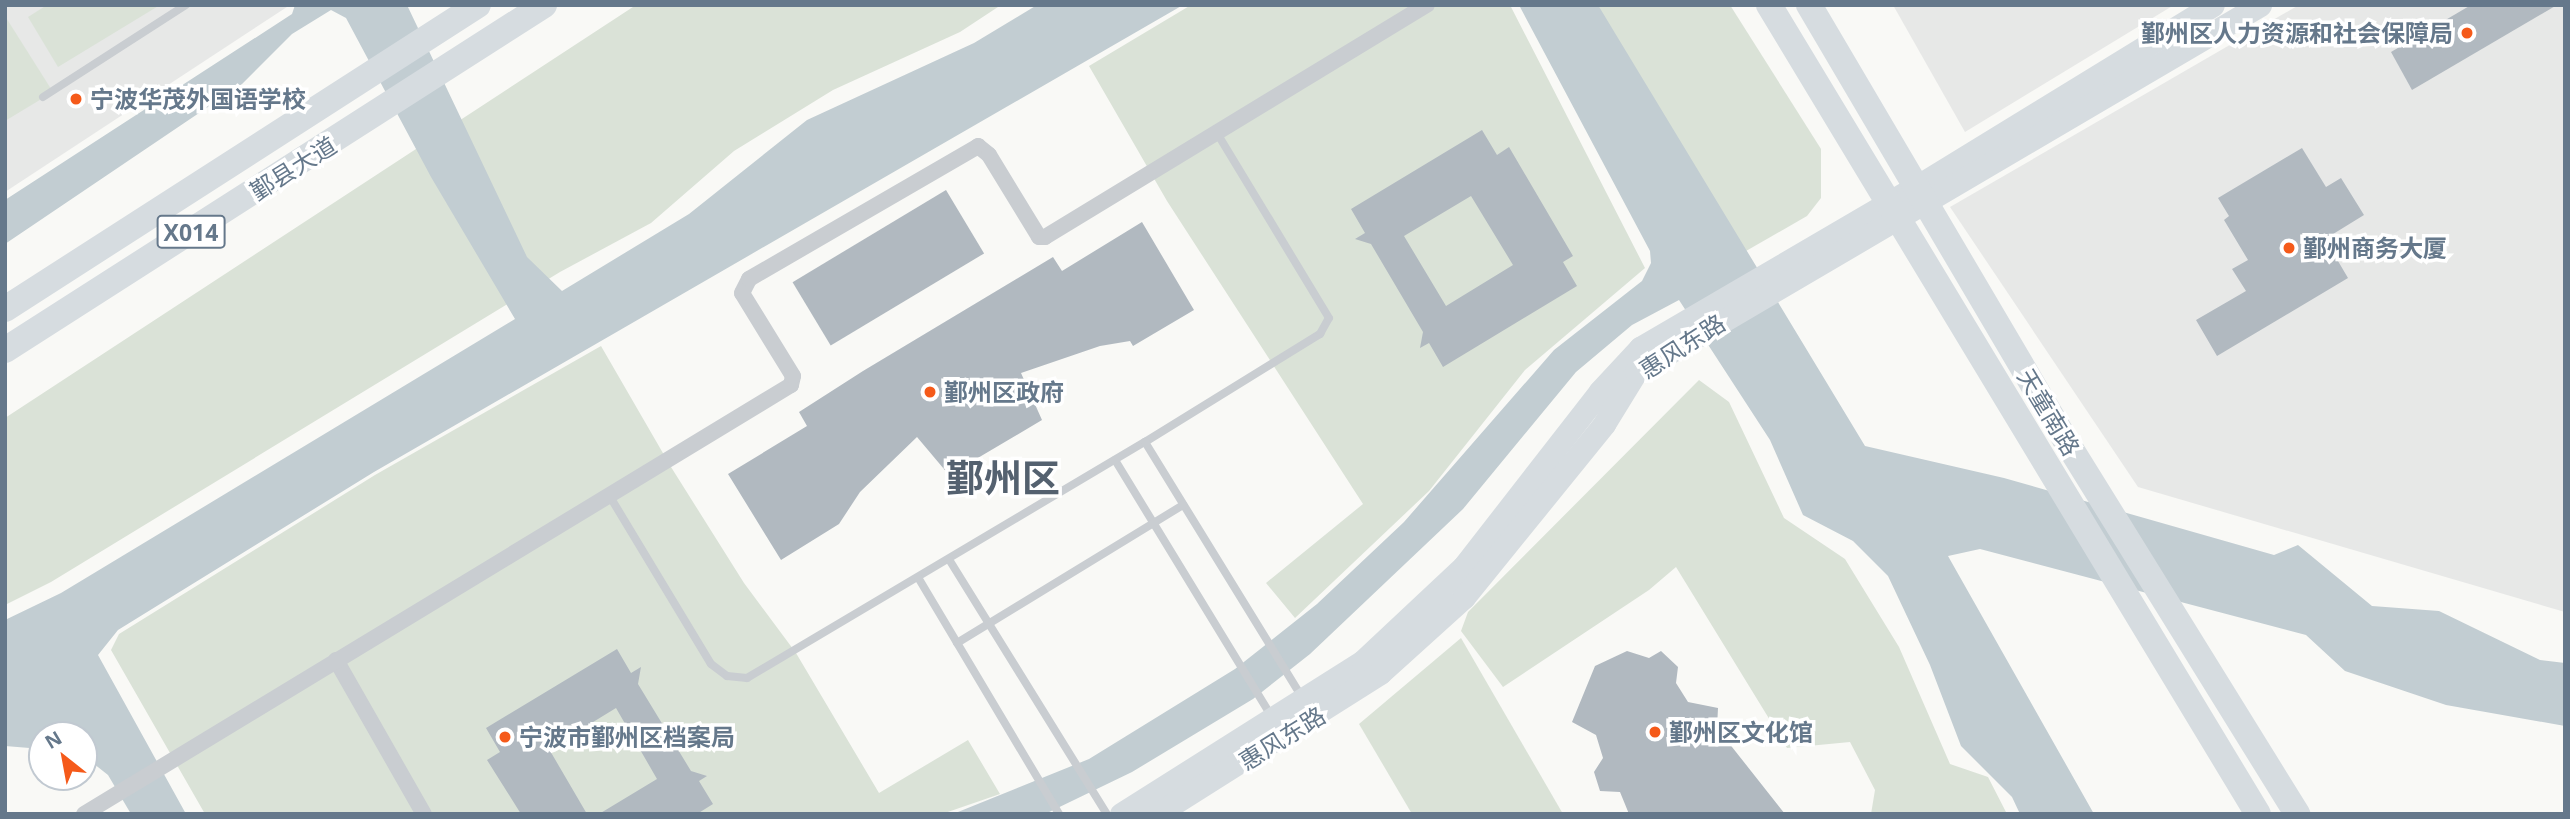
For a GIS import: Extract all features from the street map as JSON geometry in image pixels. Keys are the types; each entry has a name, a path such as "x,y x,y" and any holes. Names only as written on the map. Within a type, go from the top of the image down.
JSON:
{"main road":[{"name":"鄞县大道","path":"5,309 478,5"},
{"name":"鄞县大道","path":"5,350 377,115 544,5"},
{"path":"1769,5 2258,814"},
{"name":"天童南路","path":"1809,5 2066,441 2297,814"}],"street":[{"path":"84,814 790,385 793,376 742,293 749,279 978,146 989,155 1038,237 1045,237 1427,5"},
{"name":"惠风东路","path":"1921,195 2213,5"},
{"name":"惠风东路","path":"1121,814 1310,710 1464,566 1600,391 1640,348 1686,329 1771,282 2260,5"},
{"path":"336,660 424,814"},
{"name":"惠风东路","path":"1157,814 1279,729"}],"lane":[{"path":"43,97 186,5"},
{"path":"609,495 711,664 727,676 747,678 950,561 1320,334 1329,318 1217,133"},
{"path":"1145,442 1310,710"},
{"path":"1115,460 1279,729"},
{"path":"957,643 1183,505"},
{"path":"950,561 1107,814"},
{"path":"919,579 1059,814"}],"shaded area":[{"name":"宁波华茂外国语学校","path":"5,5 290,5 5,192"},
{"path":"47,5 160,5 58,67 28,17"},
{"path":"295,5 407,5 527,257 562,291 689,214 807,120 974,43 1037,5 1183,5 374,472 118,630 98,655 186,814 131,814 108,775 98,767 98,721 28,721 28,748 5,746 5,620 61,593 515,319 431,177 346,18 331,10 292,34 242,84 5,244 5,200 292,14"},
{"path":"636,5 1001,5 960,32 833,90 734,151 651,223 560,272 51,582 5,605 5,418"},
{"path":"1191,5 1510,5 1645,268 1525,370 1429,491 1295,618 1266,583 1363,504 1167,201 1089,66"},
{"path":"1519,5 1598,5 1865,446 2004,478 2274,555 2298,545 2372,606 2439,611 2540,660 2565,663 2565,726 2446,705 2345,671 2306,635 1980,549 1948,556 2094,814 2020,814 2012,797 1961,746 1930,665 1888,576 1853,541 1803,515 1770,440 1679,300 1632,325 1576,372 1463,509 1310,654 1253,699 1132,772 1045,814 953,814 1089,759 1235,669 1317,604 1404,522 1554,350 1642,281 1651,263 1650,251"},
{"path":"1588,5 1730,5 1821,149 1821,198 1807,216 1746,251"},
{"path":"1893,5 2174,5 1965,132"},
{"path":"2299,5 2565,5 2565,612 2138,487 1950,207"},
{"path":"5,16 53,92 5,121"},
{"path":"601,346 671,467 744,583 796,653 879,793 968,740 1000,794 942,814 205,814 111,650 119,634 375,475"},
{"path":"1699,380 1729,402 1784,518 1845,559 1899,647 1950,764 1988,777 2007,814 1871,814 1875,790 1850,742 1787,748 1676,567 1649,590 1503,687 1461,631 1468,612"},
{"path":"1461,638 1563,814 1412,814 1359,724"}],"building":[{"name":"鄞州区人力资源和社会保障局","path":"2471,5 2557,5 2412,90 2391,52"},
{"path":"1482,130 1497,155 1509,147 1573,256 1563,262 1577,286 1443,367 1429,343 1420,348 1423,332 1371,244 1355,239 1365,233 1351,209","holes":["1471,196 1513,265 1446,306 1404,236"]},
{"name":"鄞州商务大厦","path":"2302,148 2326,187 2341,178 2364,215 2325,239 2348,278 2217,356 2196,320 2246,291 2232,269 2248,260 2224,220 2229,216 2218,198"},
{"path":"946,190 984,253 831,346 793,282"},
{"name":"鄞州区政府","path":"1142,222 1194,310 1133,346 1130,341 1100,346 1021,373 1042,420 949,475 917,437 860,492 839,524 781,560 728,474 807,426 799,412 863,371 1053,257 1062,271"},
{"path":"617,649 631,673 641,667 638,684 691,771 707,776 699,781 713,804 697,814 599,814 657,779 616,708 549,749 587,814 521,814 487,760 500,752 486,728"},
{"name":"鄞州区文化馆","path":"1627,651 1649,658 1661,651 1678,667 1676,683 1688,702 1718,708 1717,728 1785,814 1629,814 1620,792 1600,791 1594,772 1603,758 1596,735 1572,722 1595,666"}],"place":[{"name":"鄞州区人力资源和社会保障局","path":"2467,33"},
{"name":"宁波华茂外国语学校","path":"76,99"},
{"name":"鄞州商务大厦","path":"2289,248"},
{"name":"鄞州区政府","path":"930,392"},
{"name":"鄞州区文化馆","path":"1655,732"},
{"name":"宁波市鄞州区档案局","path":"505,737"}],"district":[{"name":"鄞州区","path":"1003,478"}]}
